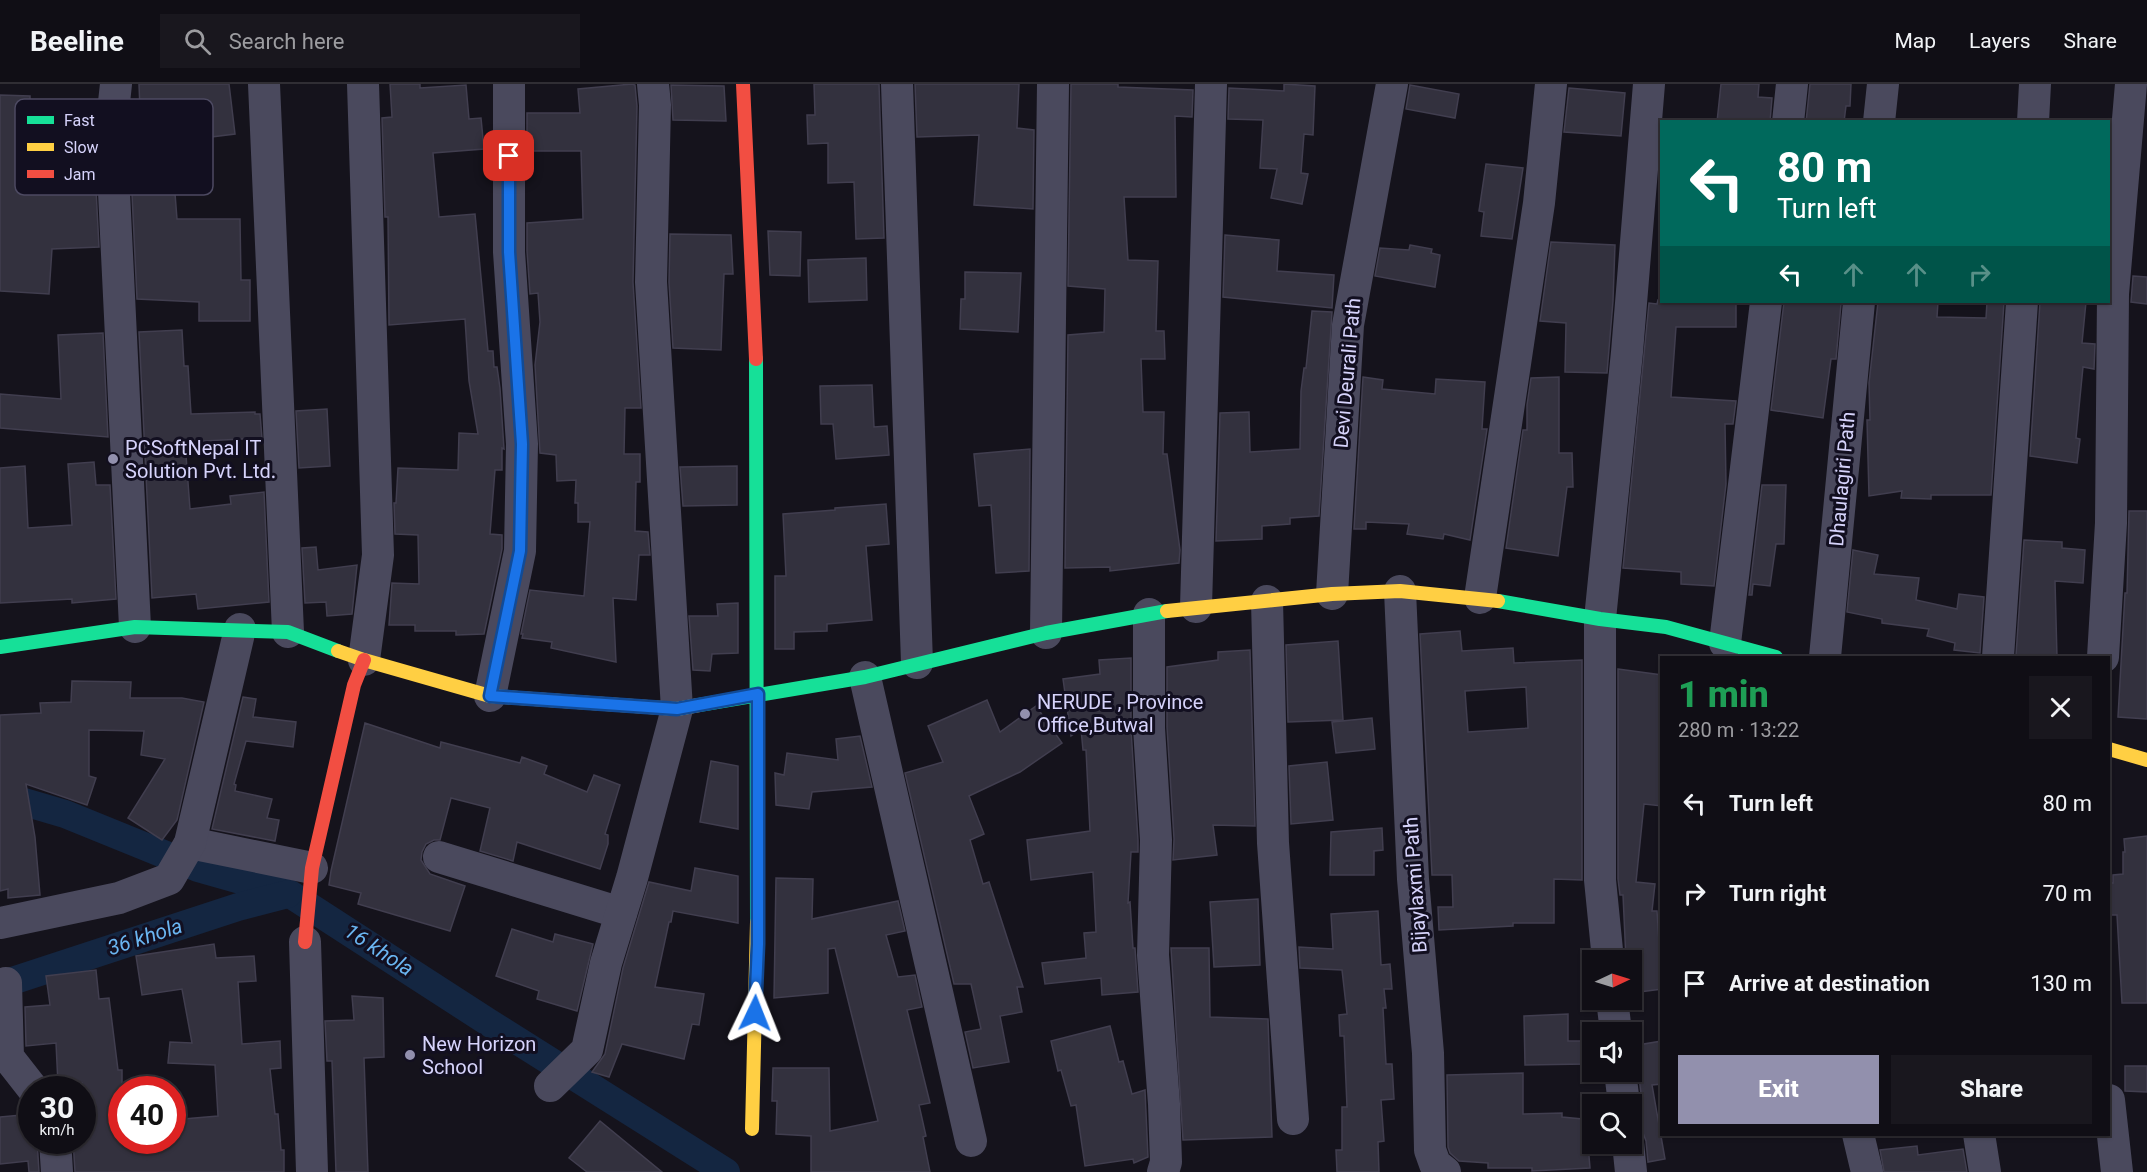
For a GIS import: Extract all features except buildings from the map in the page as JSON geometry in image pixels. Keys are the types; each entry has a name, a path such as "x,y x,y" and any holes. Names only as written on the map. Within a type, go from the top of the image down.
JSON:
{"street":[{"path":"114,99 116,84"},
{"path":"264,84 288,632"},
{"path":"312,1172 304,942 311,877 354,685 364,660 378,555 363,84"},
{"path":"490,696 520,551 522,444 509,252 509,84"},
{"path":"550,1086 587,1050 606,963 677,709 651,282 655,105 653,84"},
{"path":"743,84 756,369 758,944 752,1129"},
{"path":"897,84 917,663"},
{"path":"1046,633 1053,84"},
{"path":"1196,607 1211,84"},
{"name":"Devi Deurali Path","path":"1332,594 1348,325 1392,84"},
{"path":"1480,598 1539,203 1551,84"},
{"path":"1607,950 1600,880 1600,619 1627,352 1649,84"},
{"path":"1788,120 1792,84"},
{"path":"1879,120 1883,84"},
{"path":"2033,120 2035,84"},
{"path":"2103,656 2111,523 2113,294 2131,84"},
{"path":"114,195 135,627"},
{"path":"1725,643 1766,303"},
{"name":"Dhaulagiri Path","path":"1825,656 1859,303"},
{"path":"1998,656 2022,303"},
{"path":"0,646 135,627 240,628 288,632 364,660 490,696 677,709 865,676 1046,633 1149,614 1196,607 1332,594 1400,591 1480,598 1600,619 1666,627 1772,656"},
{"name":"Bijaylaxmi Path","path":"1400,591 1413,879 1428,1053 1430,1150 1435,1164 1445,1172"},
{"path":"1267,601 1273,843 1293,1119"},
{"path":"1149,614 1149,728 1156,840 1153,955 1164,1104 1164,1167"},
{"path":"0,923 119,898 169,879 190,843 240,628"},
{"path":"865,676 971,1141"},
{"path":"2110,749 2147,760"},
{"path":"190,843 311,877"},
{"path":"440,857 621,913"},
{"path":"6,983 8,1057 23,1076"},
{"path":"2110,1109 2117,1172"},
{"path":"1858,1136 1867,1172"},
{"path":"1979,1136 1985,1172"},
{"path":"56,1154 57,1172"},
{"path":"1629,1154 1631,1172"}],"waterway":[{"name":"16 khola","path":"0,795 65,814 198,868 290,894 726,1172"},
{"name":"36 khola","path":"0,985 238,907 288,894"}],"traffic: fast":[{"path":"756,359 757,922"},
{"path":"1498,601 1600,619 1666,627 1772,656"},
{"path":"699,705 865,677 1046,633 1167,611"},
{"path":"0,647 135,627 288,632 338,651"}],"traffic: slow":[{"path":"1167,611 1332,594 1400,591 1498,601"},
{"path":"338,651 490,696 677,709 699,705"},
{"path":"2110,749 2147,760"},
{"path":"752,1129 757,922"}],"traffic: jam":[{"path":"743,84 756,359"},
{"path":"305,942 312,868 354,685 364,660"}],"place":[{"name":"PCSoftNepal IT Solution Pvt. Ltd.","path":"113,459"},
{"name":"NERUDE , Province Office,Butwal","path":"1025,714"},
{"name":"New Horizon School","path":"410,1055"}],"route":[{"path":"509,156 509,252 522,444 520,551 490,696 677,709 758,694 758,944 755,1013"}]}
